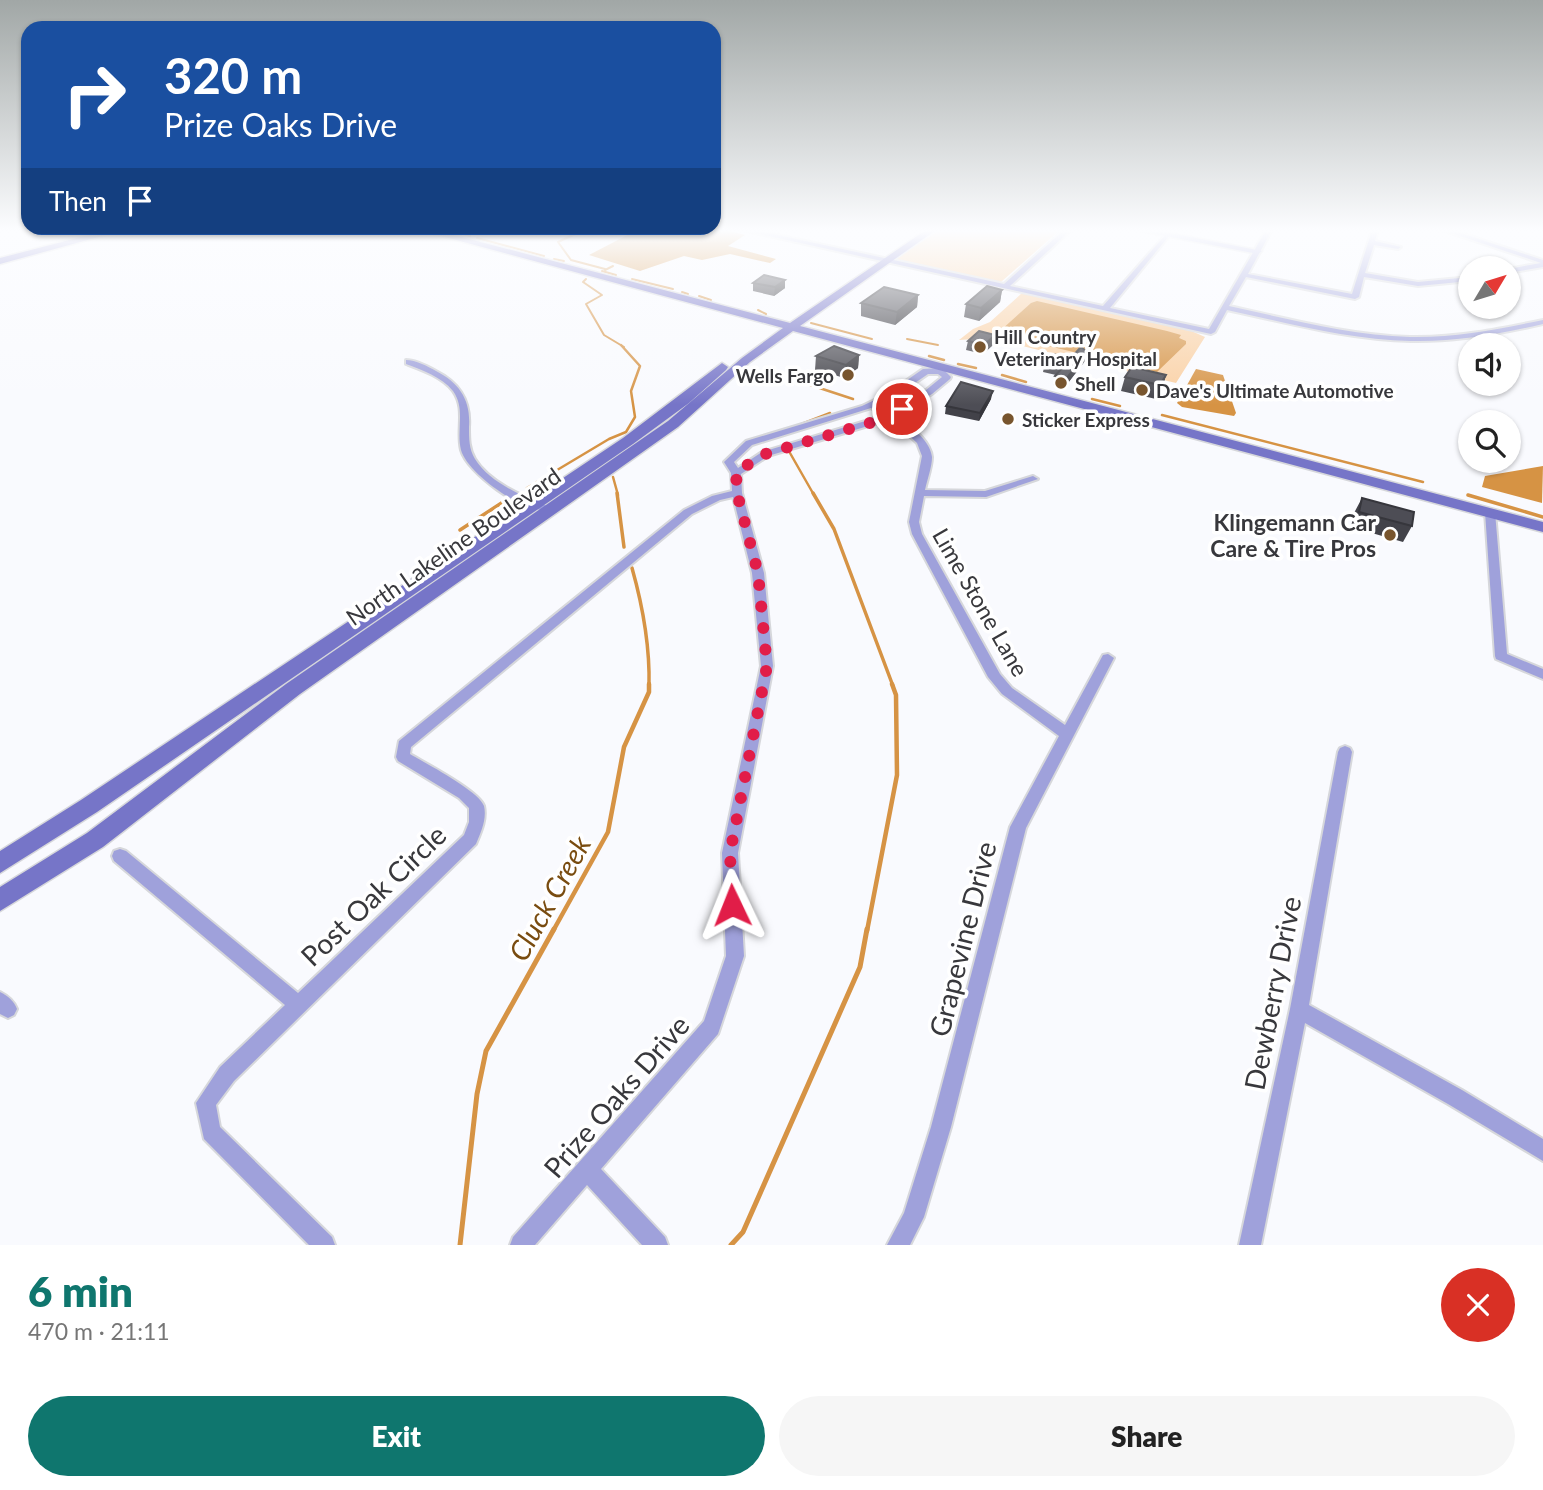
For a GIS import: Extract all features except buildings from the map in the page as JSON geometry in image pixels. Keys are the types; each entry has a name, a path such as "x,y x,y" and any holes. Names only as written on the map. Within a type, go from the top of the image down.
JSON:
{"main road":[{"path":"641,288 942,370 1543,527"},
{"name":"North Lakeline Boulevard","path":"542,508 661,418 776,324 835,288"},
{"name":"North Lakeline Boulevard","path":"0,863 370,626 542,508 673,424 704,400 746,360 843,288"},
{"name":"North Lakeline Boulevard","path":"0,900 95,840 293,689 370,626"}],"street":[{"path":"1010,288 1211,332 1237,288"},
{"path":"1105,309 1123,288"},
{"path":"1313,288 1355,296 1358,288"},
{"path":"1227,308 1350,333 1409,339 1472,335 1543,322"},
{"path":"409,362 434,372 459,393 466,412 465,448 476,467 489,479 542,508"},
{"path":"736,472 765,454 891,416 947,377 942,370"},
{"name":"Prize Oaks Drive","path":"521,1245 711,1027 735,956 730,853 767,666 758,573 737,493 736,472 729,462 749,443 872,405 926,371 942,370"},
{"name":"Lime Stone Lane","path":"872,405 891,416 921,442 928,456 914,522 917,534 995,677 1007,691 1067,734"},
{"path":"920,493 986,494 1034,479"},
{"name":"Post Oak Circle","path":"324,1245 211,1132 206,1103 227,1074 470,839 477,822 476,806 464,794 403,757 404,744 688,512 716,498 737,493"},
{"path":"1490,512 1501,656 1543,674"},
{"name":"Grapevine Drive","path":"898,1245 912,1217 941,1127 1018,827 1108,658"},
{"name":"Dewberry Drive","path":"1250,1245 1299,1009 1345,752"},
{"path":"120,856 298,1004"},
{"path":"1299,1009 1455,1097 1543,1151"},
{"path":"588,1171 657,1245"}],"shaded area":[{"path":"1022,293 1187,329 1205,337 1176,383 989,338 959,340 973,329 990,322"},
{"path":"1037,301 1181,335 1179,338 1186,341 1186,344 1157,372 1002,335 1000,331 1031,303"},
{"path":"1196,369 1223,375 1236,413 1234,416 1182,407 1177,403"},
{"path":"1543,466 1542,503 1482,487 1485,476 1521,473 1521,470"}],"waterway":[{"name":"Cluck Creek","path":"592,288 602,295 586,304 604,335 621,345"},
{"path":"682,292 688,294"},
{"path":"699,296 711,300"},
{"path":"758,310 766,314"},
{"path":"811,323 872,339"},
{"path":"907,339 938,345"},
{"path":"527,488 609,439 626,432 635,417 631,391 640,366 621,345"},
{"path":"929,356 944,360"},
{"path":"958,364 976,368"},
{"path":"1002,375 1026,382"},
{"path":"792,379 853,399"},
{"path":"1092,399 1120,406"},
{"path":"799,425 830,413"},
{"path":"1162,415 1423,482"},
{"path":"790,453 814,495"},
{"name":"Cluck Creek","path":"613,477 618,495"},
{"name":"Cluck Creek","path":"617,493 624,547"},
{"path":"813,493 834,529 893,686"},
{"path":"1468,495 1543,517"},
{"path":"460,530 503,502"},
{"name":"Cluck Creek","path":"632,568 645,626 649,686"},
{"path":"867,931 897,775 896,695 892,684"},
{"name":"Cluck Creek","path":"553,931 608,832 624,747 649,692 649,686"},
{"name":"Cluck Creek","path":"460,1245 477,1094 486,1051 554,929"},
{"path":"731,1245 743,1232 860,967 867,929"}],"place":[{"name":"Hill Country Veterinary Hospital","path":"980,347"},
{"name":"Wells Fargo","path":"848,375"},
{"name":"Shell","path":"1061,383"},
{"name":"Dave's Ultimate Automotive","path":"1142,390"},
{"name":"Sticker Express","path":"1008,419"},
{"name":"Klingemann Car Care & Tire Pros","path":"1390,535"}],"route":[{"path":"732,905 730,853 767,666 758,573 737,493 736,472 765,454 883,419 902,409"}]}
